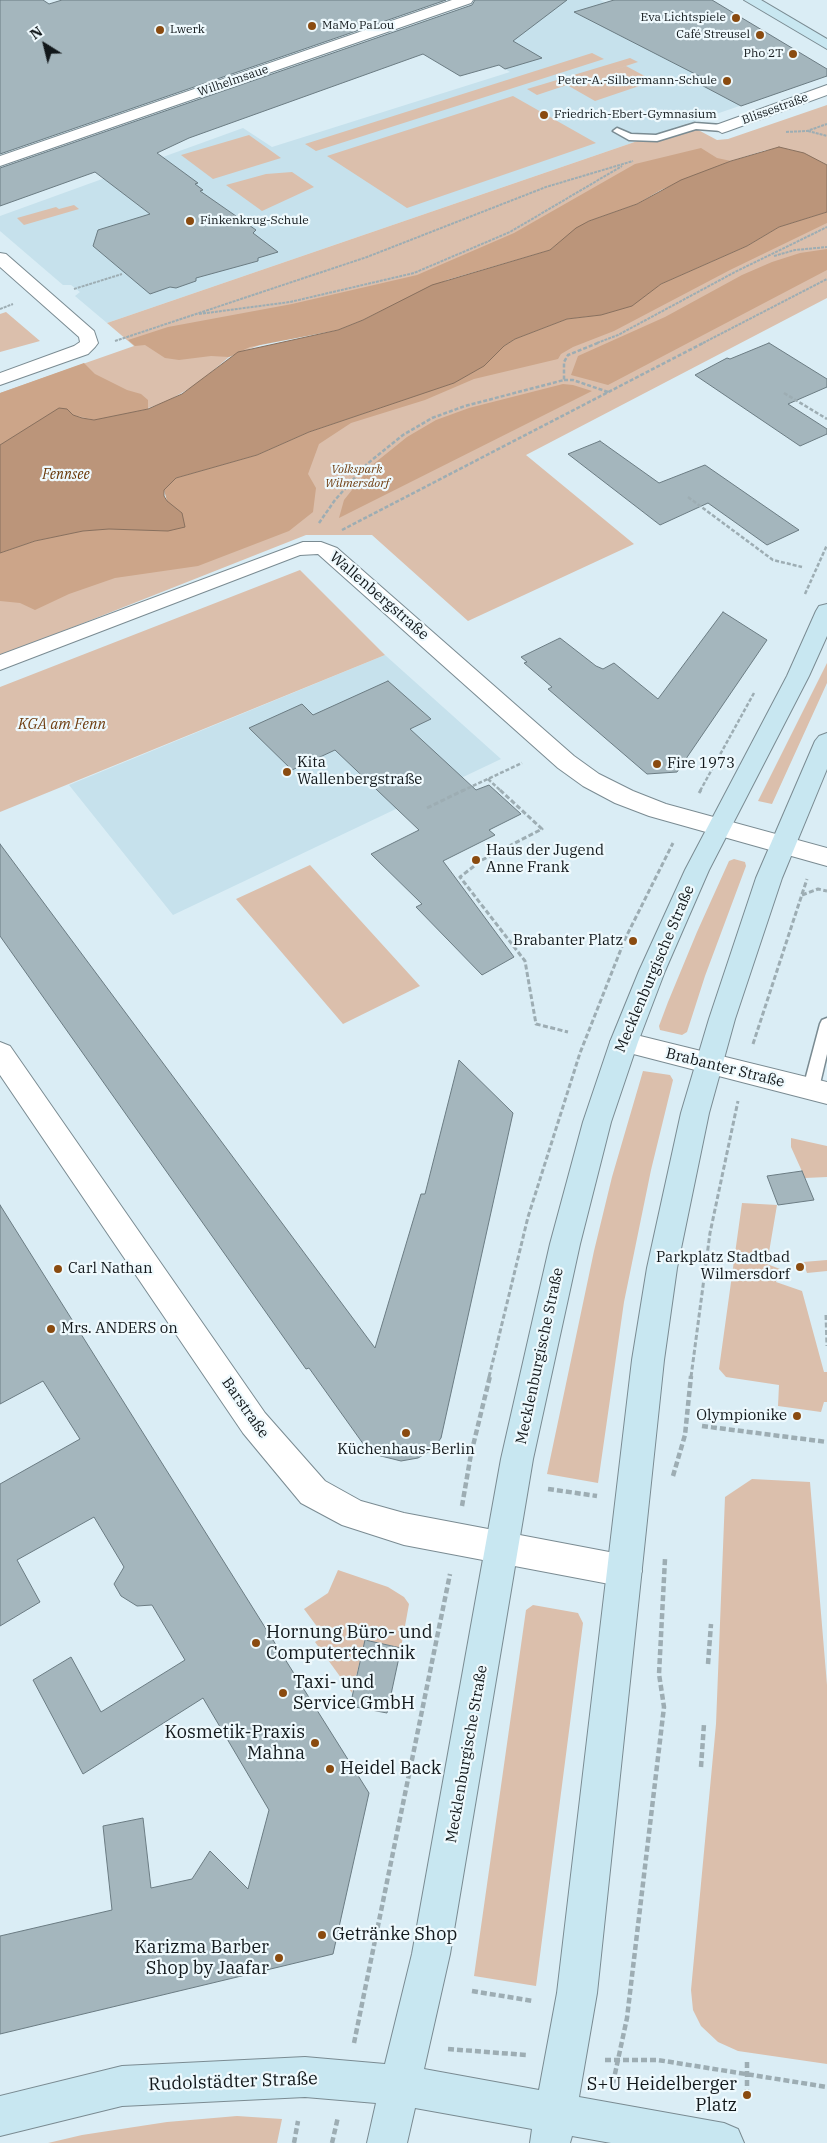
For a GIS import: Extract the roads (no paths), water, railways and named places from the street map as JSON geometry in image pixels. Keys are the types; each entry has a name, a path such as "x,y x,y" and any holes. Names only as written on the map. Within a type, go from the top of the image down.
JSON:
{"main road":[{"path":"751,0 827,45"},
{"path":"775,0 827,30"},
{"name":"Mecklenburgische Straße","path":"387,2143 431,1954 517,1459 564,1244 597,1122 624,1042 669,932 718,828 798,676 827,612"},
{"path":"553,2127 577,1993 648,1360 662,1268 679,1182 708,1064 753,923 782,846 827,741"},
{"name":"Rudolstädter Straße","path":"0,2116 122,2086 305,2077 401,2085 553,2127 606,2120 724,2143"}],"street":[{"name":"Wilhelmsaue","path":"0,162 466,0"},
{"name":"Blissestraße","path":"722,128 827,90"},
{"path":"0,258 88,335 89,343 81,350 0,379"},
{"name":"Wallenbergstraße","path":"0,663 294,551 303,548 321,548 330,552 566,762 591,780 624,798 718,828 827,857"},
{"name":"Brabanter Straße","path":"624,1042 819,1091"},
{"name":"Barstraße","path":"0,1053 254,1423 270,1445 313,1492 354,1514 404,1530 625,1571"}],"lane":[{"path":"617,132 629,137 657,138 695,126 722,128"},
{"path":"819,1091 827,1024"}],"water":[{"name":"Fennsee","path":"779,147 804,153 827,165 827,212 779,227 747,246 661,284 632,306 601,315 567,319 515,339 504,346 484,366 454,383 309,432 257,455 176,478 164,490 164,496 167,501 182,513 185,527 168,531 109,529 83,531 35,541 0,553 0,445 59,408 67,409 73,415 94,420 148,409 182,394 238,352 338,330 363,320 432,285 550,250 576,228 589,221 637,204 681,180 731,161"}],"place":[{"name":"Eva Lichtspiele","path":"736,18"},
{"name":"MaMo PaLou","path":"312,26"},
{"name":"Lwerk","path":"160,30"},
{"name":"Café Streusel","path":"760,35"},
{"name":"Pho 2T","path":"793,54"},
{"name":"Peter-A.-Silbermann-Schule","path":"727,81"},
{"name":"Friedrich-Ebert-Gymnasium","path":"544,115"},
{"name":"Finkenkrug-Schule","path":"190,221"},
{"name":"Fire 1973","path":"657,764"},
{"name":"Kita Wallenbergstraße","path":"287,772"},
{"name":"Haus der Jugend Anne Frank","path":"476,860"},
{"name":"Brabanter Platz","path":"633,941"},
{"name":"Parkplatz Stadtbad Wilmersdorf","path":"800,1267"},
{"name":"Carl Nathan","path":"58,1269"},
{"name":"Mrs. ANDERS on","path":"51,1329"},
{"name":"Olympionike","path":"797,1416"},
{"name":"Küchenhaus-Berlin","path":"406,1433"},
{"name":"Hornung Büro- und Computertechnik","path":"256,1643"},
{"name":"Taxi- und Service GmbH","path":"283,1693"},
{"name":"Kosmetik-Praxis Mahna","path":"315,1743"},
{"name":"Heidel Back","path":"330,1769"},
{"name":"Getränke Shop","path":"322,1935"},
{"name":"Karizma Barber Shop by Jaafar","path":"279,1958"},
{"name":"S+U Heidelberger Platz","path":"747,2095"}],"park label":[{"name":"Volkspark Wilmersdorf","path":"357,477"},
{"name":"KGA am Fenn","path":"62,725"}]}
